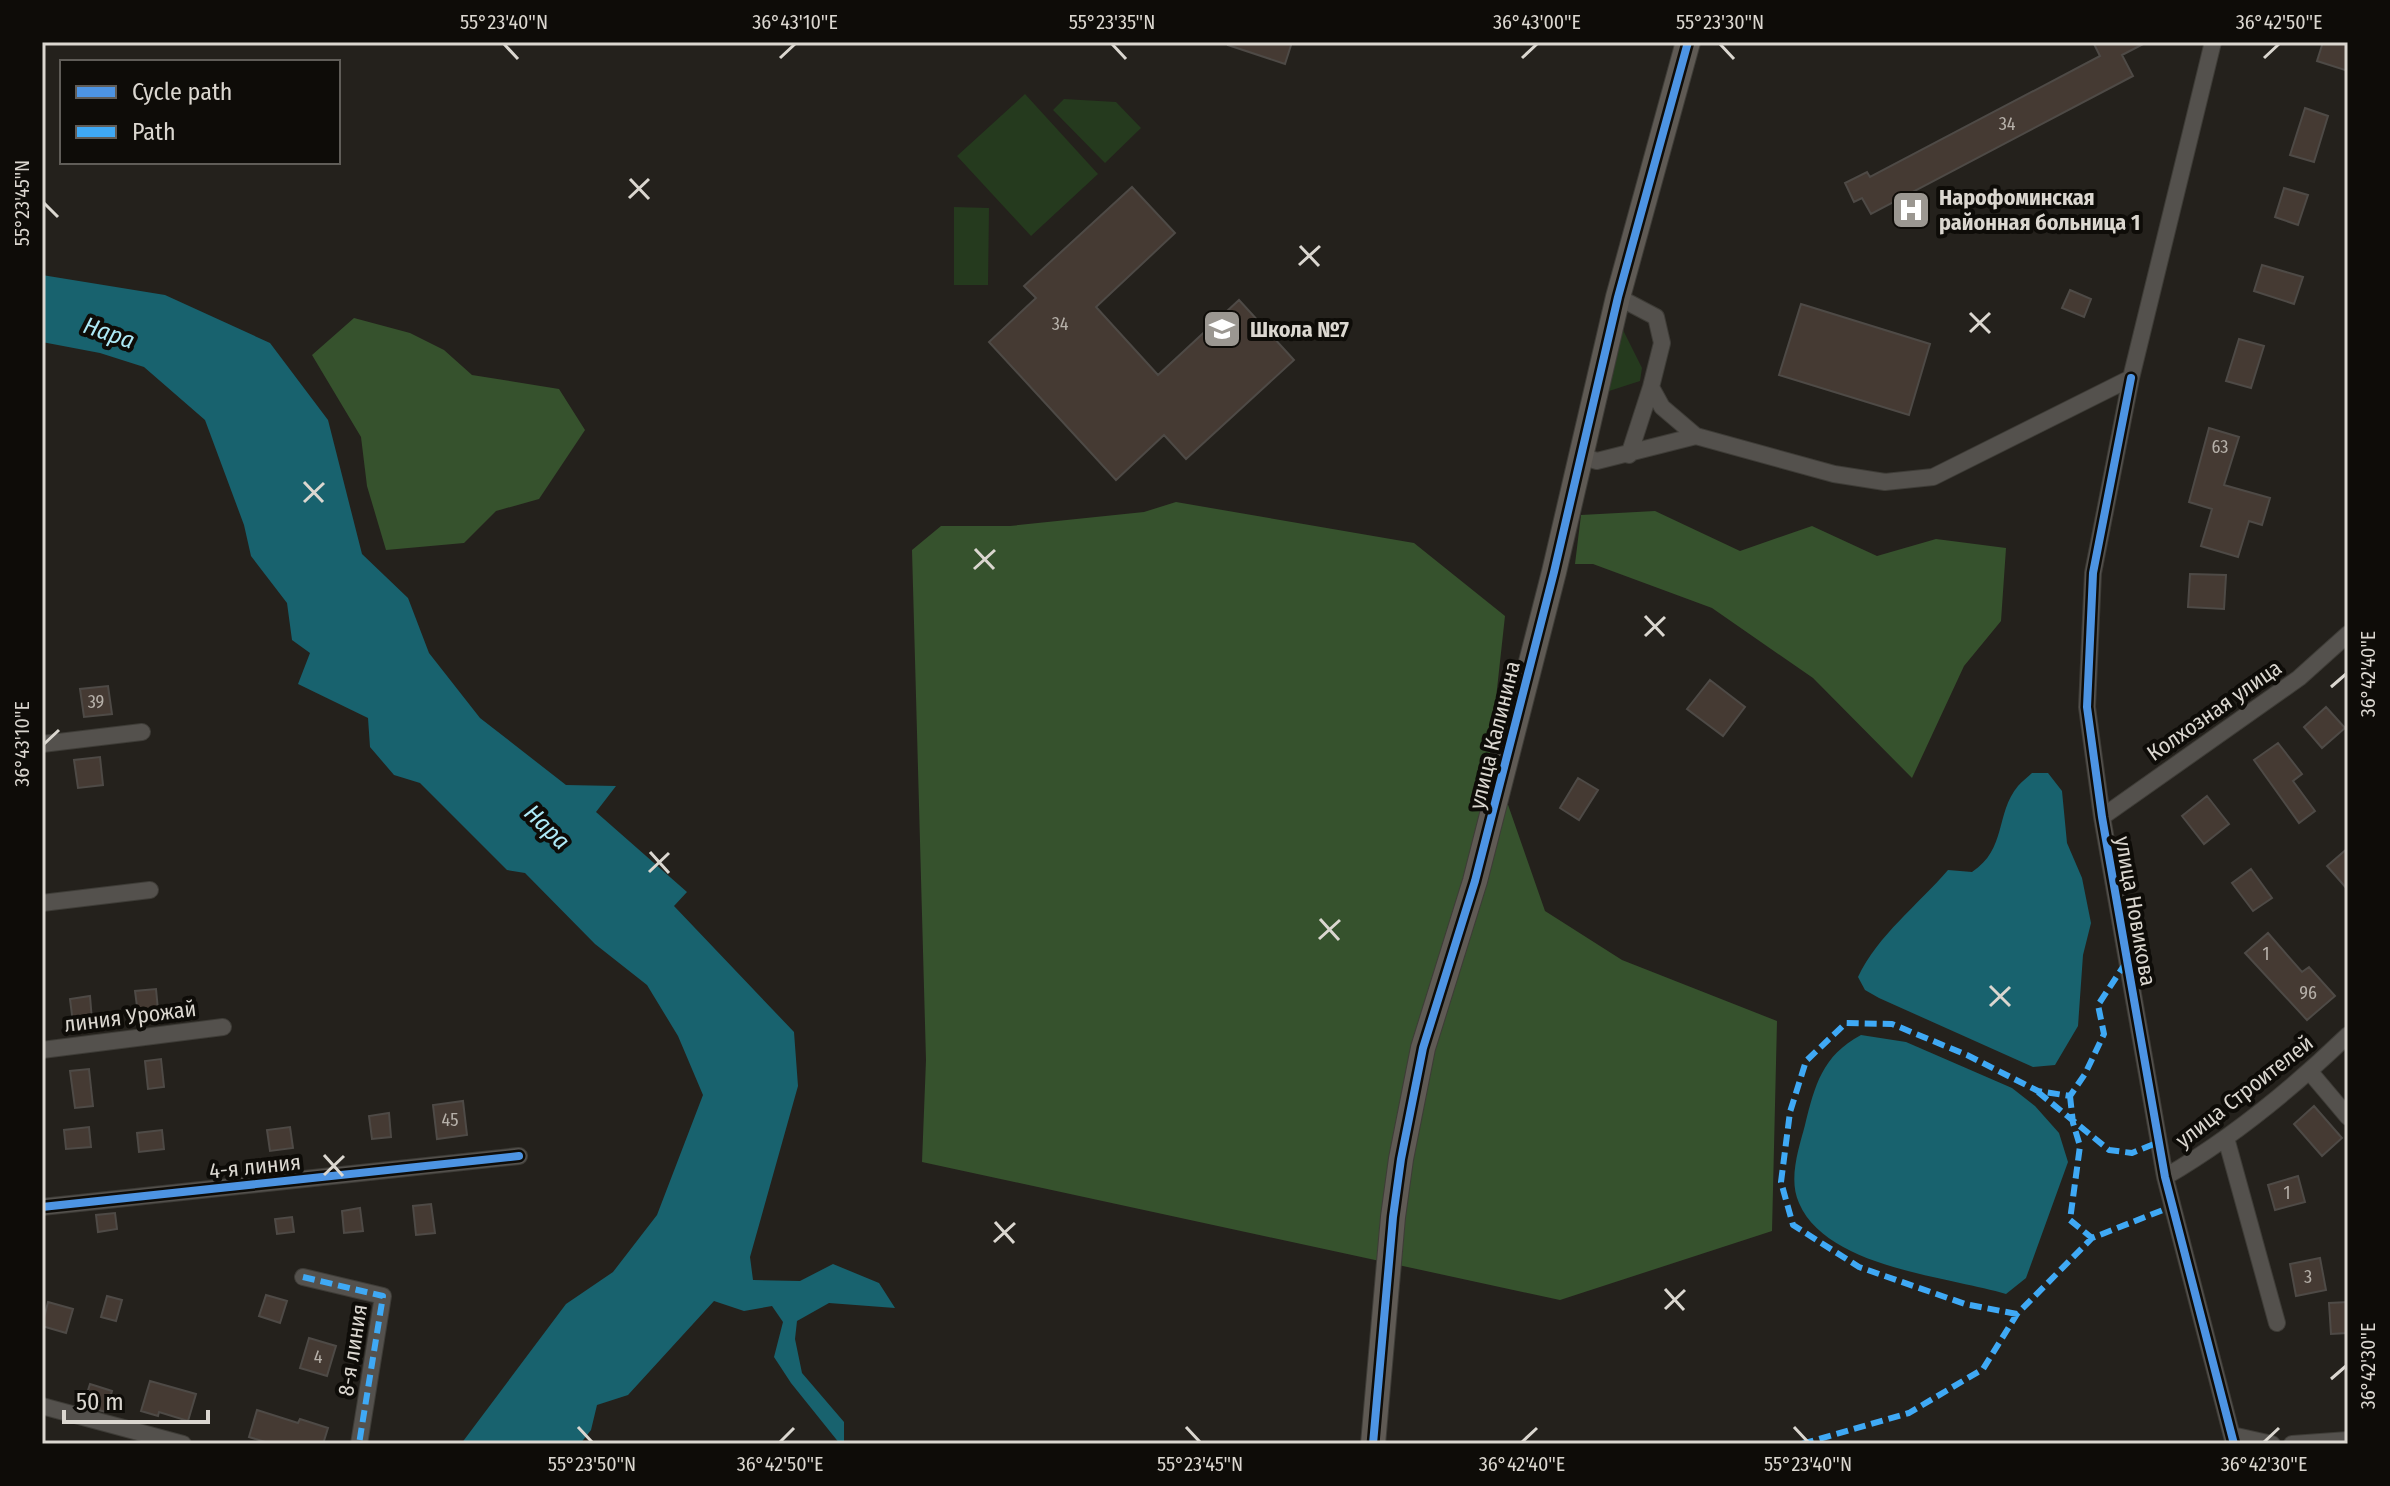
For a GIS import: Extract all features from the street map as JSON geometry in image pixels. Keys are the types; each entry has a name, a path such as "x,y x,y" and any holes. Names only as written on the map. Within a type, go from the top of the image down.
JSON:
{"street":[{"name":"улица Калинина","path":"1373,1444 1393,1217 1423,1048 1475,881 1554,572 1618,297 1688,42"},
{"name":"улица Новикова","path":"2213,42 2131,378 2093,573 2087,707 2102,817 2165,1177 2233,1440"},
{"path":"1618,297 1656,317 1662,343 1629,455"},
{"path":"1651,387 1662,407 1696,436 1834,474 1885,482 1933,477 2131,378"},
{"path":"1580,456 1597,461 1696,436"},
{"name":"Колхозная улица","path":"2102,817 2299,678 2348,634"},
{"path":"42,744 142,732"},
{"path":"42,903 150,890"},
{"name":"линия Урожай","path":"42,1050 223,1027"},
{"name":"улица Строителей","path":"2165,1177 2226,1138 2310,1072 2348,1035"},
{"path":"2310,1072 2348,1117"},
{"path":"2226,1138 2277,1323"},
{"name":"4-я линия","path":"42,1207 519,1156"},
{"name":"8-я линия","path":"303,1277 383,1296 359,1444"},
{"path":"42,1406 183,1444"},
{"path":"2233,1440 2272,1444"},
{"path":"2292,1444 2348,1440"}],"green space":[{"path":"1025,94 1098,174 1031,236 957,156"},
{"path":"1064,99 1116,102 1141,128 1105,163 1053,110"},
{"path":"954,207 989,208 988,285 954,285"},
{"path":"354,318 410,333 444,350 472,375 559,389 585,430 539,499 496,511 464,543 386,550 367,486 361,437 312,355"},
{"path":"1623,330 1642,368 1640,381 1606,392 1620,331"},
{"path":"1176,502 1414,543 1505,616 1490,753 1545,911 1622,960 1777,1021 1772,1231 1560,1300 922,1162 926,1060 912,550 941,526 1010,526 1144,512"},
{"path":"1655,511 1740,551 1812,526 1877,556 1936,539 2006,548 2001,621 1964,666 1912,778 1813,678 1712,608 1593,564 1575,564 1581,515"}],"water":[{"name":"Нара","path":"42,275 165,295 270,343 328,420 362,554 408,598 429,653 480,718 566,785 616,786 596,812 687,892 674,906 794,1032 798,1086 750,1257 753,1280 800,1281 833,1264 879,1283 895,1308 829,1303 797,1321 795,1339 802,1373 844,1422 844,1444 840,1444 774,1357 783,1322 772,1306 744,1311 714,1301 628,1395 597,1405 591,1430 580,1444 461,1444 566,1304 613,1272 657,1215 703,1095 678,1036 647,985 595,944 525,873 507,870 420,783 394,775 370,747 368,718 298,684 310,653 292,640 287,603 251,556 244,525 205,420 144,367 100,353 42,342"},
{"path":"2032,773 2048,773 2062,791 2067,843 2082,878 2091,923 2083,955 2078,1026 2055,1065 2033,1067 1879,998 1865,990 1858,977 1876,947 1948,870 1972,872 1983,863 1996,842 2011,797"},
{"path":"1861,1035 1906,1042 2012,1088 2035,1106 2059,1133 2068,1162 2026,1278 2006,1294 1861,1256 1813,1225 1799,1203 1794,1184 1796,1164 1817,1084 1837,1052"}],"building":[{"path":"1229,42 1292,42 1285,64 1228,45"},
{"path":"2093,42 2147,42 2122,55 2133,76 1871,214 1862,198 1854,202 1845,183 1867,172 1870,177 2100,56"},
{"path":"2323,42 2348,42 2348,71 2317,61"},
{"path":"2305,108 2328,116 2314,162 2290,155"},
{"path":"1132,187 1175,233 1096,307 1158,375 1239,300 1294,360 1186,459 1164,435 1116,480 989,342 1036,298 1024,286"},
{"path":"2284,188 2308,195 2298,225 2275,217"},
{"path":"2262,265 2303,277 2294,304 2254,291"},
{"path":"2070,290 2091,299 2084,317 2062,308"},
{"path":"1801,304 1930,344 1909,415 1779,375"},
{"path":"2239,339 2264,346 2251,388 2226,381"},
{"path":"2209,428 2239,437 2224,485 2270,498 2262,525 2249,521 2238,557 2201,546 2212,509 2189,502"},
{"path":"2190,574 2226,575 2224,609 2188,607"},
{"path":"1710,680 1745,707 1723,736 1687,709"},
{"path":"108,686 112,714 84,717 80,689"},
{"path":"2326,707 2345,728 2322,748 2304,727"},
{"path":"2278,743 2302,774 2293,781 2315,811 2299,823 2254,760"},
{"path":"100,757 103,785 78,788 74,760"},
{"path":"1578,778 1598,790 1579,820 1560,808"},
{"path":"2207,796 2229,824 2204,844 2182,816"},
{"path":"2348,848 2348,890 2327,866"},
{"path":"2251,869 2272,898 2253,911 2232,883"},
{"path":"2268,933 2302,972 2309,967 2335,996 2307,1020 2245,953"},
{"path":"156,989 159,1020 139,1022 135,991"},
{"path":"90,996 92,1021 73,1023 70,999"},
{"path":"161,1059 164,1087 148,1089 145,1061"},
{"path":"89,1069 93,1106 75,1108 70,1071"},
{"path":"463,1101 467,1135 437,1139 433,1105"},
{"path":"2314,1106 2342,1138 2322,1156 2294,1124"},
{"path":"389,1113 391,1137 372,1139 369,1116"},
{"path":"89,1127 91,1147 66,1149 64,1130"},
{"path":"290,1127 293,1148 270,1151 267,1130"},
{"path":"162,1130 164,1149 139,1152 137,1133"},
{"path":"2298,1176 2305,1202 2275,1210 2268,1185"},
{"path":"431,1204 435,1233 416,1235 413,1206"},
{"path":"360,1208 363,1231 344,1233 342,1211"},
{"path":"115,1213 117,1229 98,1232 96,1215"},
{"path":"292,1217 294,1232 277,1234 275,1219"},
{"path":"2320,1258 2326,1290 2296,1296 2290,1264"},
{"path":"266,1295 287,1301 280,1323 259,1316"},
{"path":"107,1296 122,1300 116,1321 101,1317"},
{"path":"48,1302 73,1309 66,1333 42,1326"},
{"path":"2348,1302 2348,1333 2331,1334 2329,1303"},
{"path":"309,1338 336,1346 327,1376 300,1368"},
{"path":"150,1381 196,1394 188,1421 159,1412 158,1416 141,1411"},
{"path":"90,1384 112,1391 106,1412 83,1406"},
{"path":"257,1410 298,1423 300,1419 328,1428 323,1444 272,1444 249,1437"}],"marked path":[{"path":"2017,1314 1965,1304 1859,1267 1793,1225 1781,1182 1790,1112 1806,1061 1846,1023 1892,1024 1967,1055 2038,1091 2070,1096 2085,1074 2104,1034 2098,1005 2127,961"},
{"path":"2038,1092 2109,1150 2132,1153 2159,1142"},
{"path":"2070,1096 2080,1146 2070,1220 2092,1238"},
{"path":"1802,1444 1909,1413 1983,1369 2017,1314 2092,1238 2173,1206"},
{"path":"303,1277 383,1296 359,1444"}],"cycle path":[{"path":"1373,1444 1393,1217 1423,1048 1475,881 1554,572 1618,297 1688,42"},
{"path":"2131,378 2093,573 2087,707 2102,817 2165,1177 2234,1444"},
{"path":"42,1207 519,1156"}],"place":[{"name":"Нарофоминская районная больница 1","path":"1911,210"},
{"name":"Школа №7","path":"1222,329"}]}
